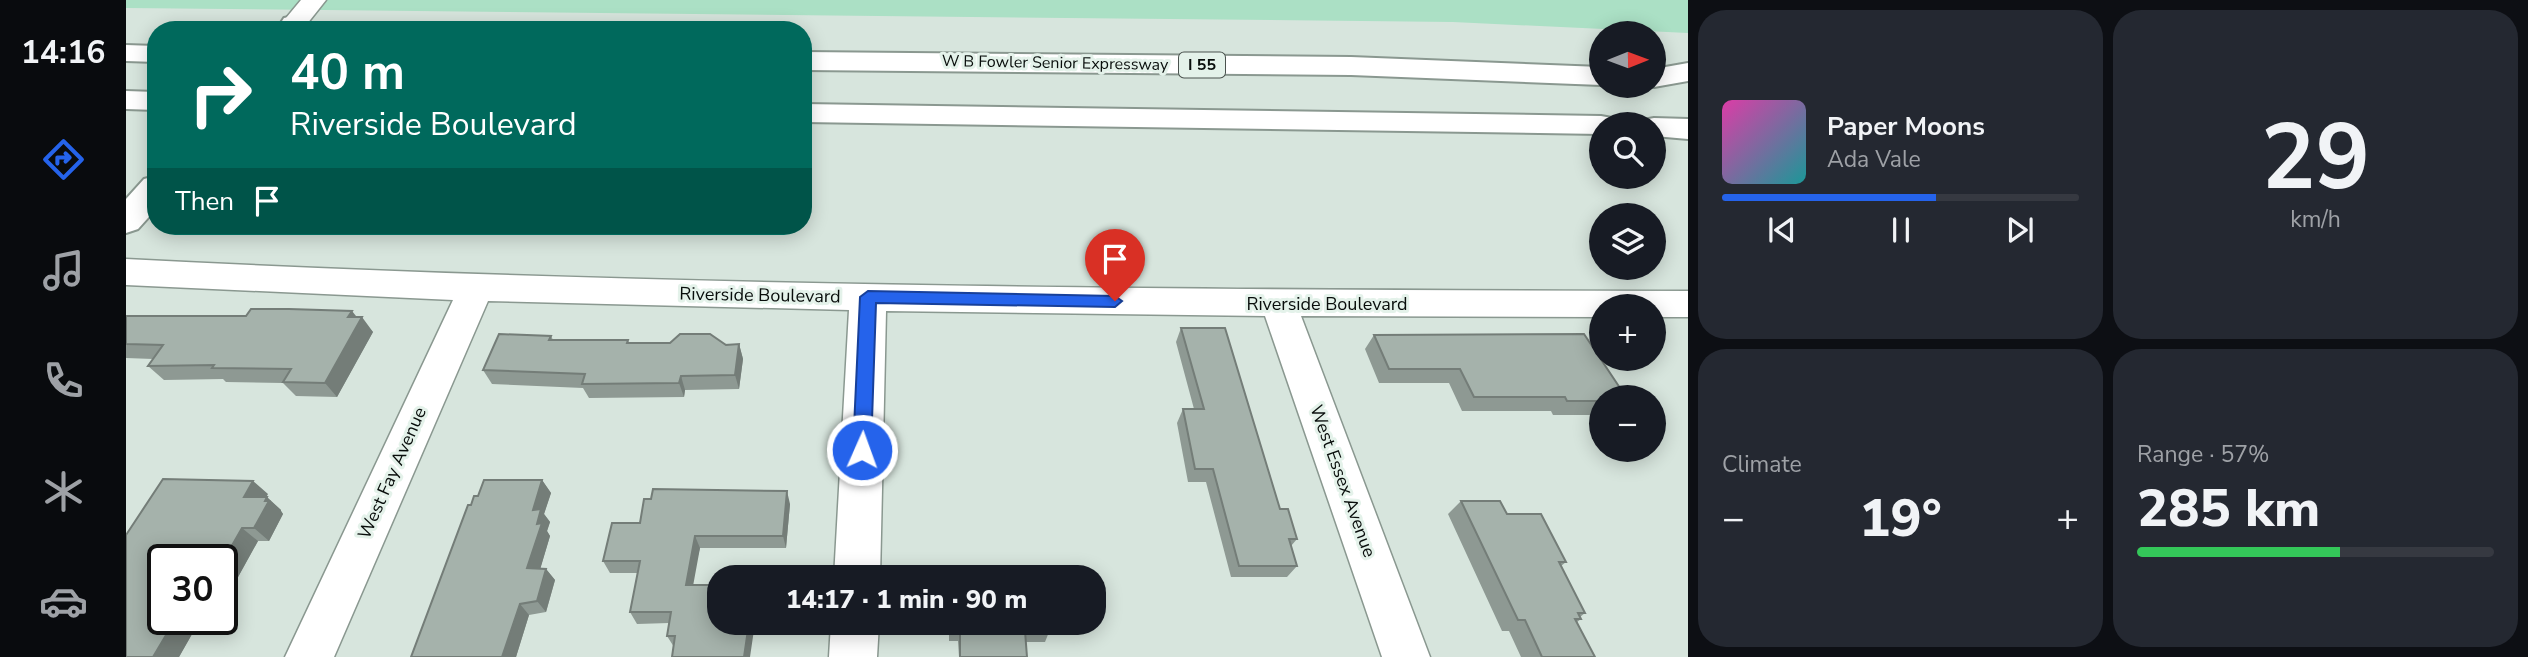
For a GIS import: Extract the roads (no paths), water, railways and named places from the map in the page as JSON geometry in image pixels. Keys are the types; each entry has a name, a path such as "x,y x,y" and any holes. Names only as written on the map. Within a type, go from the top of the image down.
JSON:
{"main road":[{"path":"126,54 147,54"},
{"name":"W B Fowler Senior Expressway","path":"812,61 1351,66 1589,76"},
{"path":"1666,76 1688,72"},
{"path":"1666,79 1688,81"},
{"path":"126,100 147,101"},
{"path":"812,113 1589,125"},
{"path":"1666,128 1688,129"},
{"path":"126,221 147,197"}],"street":[{"path":"297,21 314,0"},
{"name":"Riverside Boulevard","path":"126,272 476,288 868,297 1279,304 1688,304"},
{"name":"West Fay Avenue","path":"309,657 476,288"},
{"path":"858,565 868,297"},
{"name":"West Essex Avenue","path":"1279,304 1406,657"},
{"path":"853,657 854,635"}]}
